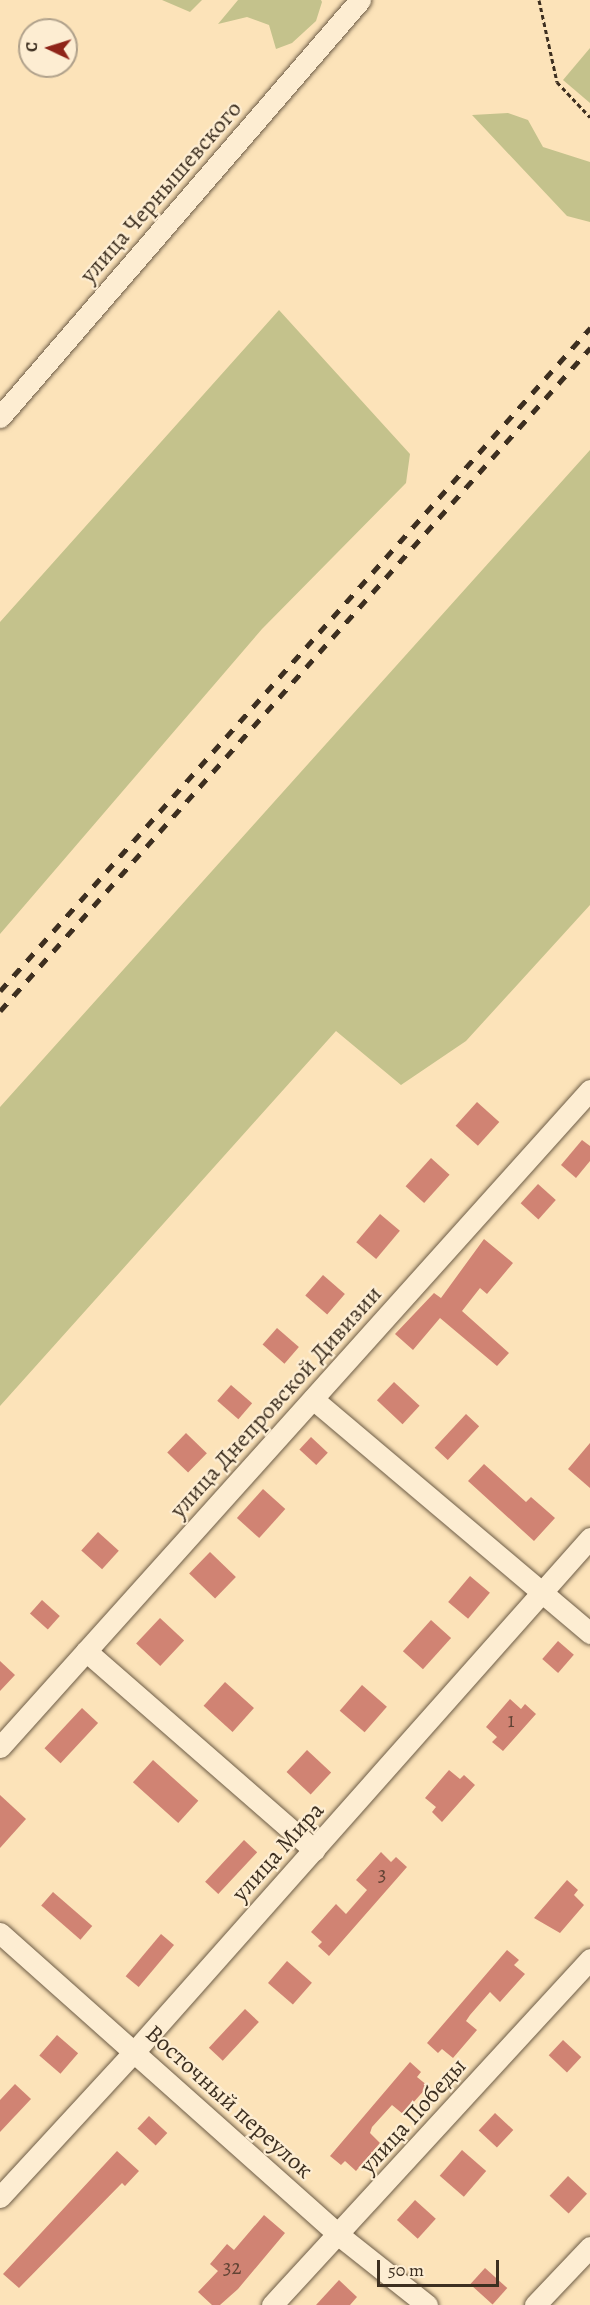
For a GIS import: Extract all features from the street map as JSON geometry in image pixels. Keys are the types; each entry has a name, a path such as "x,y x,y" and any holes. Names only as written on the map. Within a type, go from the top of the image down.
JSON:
{"street":[{"name":"улица Чернышевского","path":"0,417 360,0"},
{"name":"улица Днепровской Дивизии","path":"0,1748 590,1090"},
{"path":"313,1399 590,1633"},
{"name":"улица Мира","path":"0,2197 134,2052 590,1538"},
{"path":"86,1651 314,1850"},
{"name":"Восточный переулок","path":"0,1933 340,2236 427,2305"},
{"name":"улица Победы","path":"272,2305 340,2236 590,1959"},
{"path":"535,2305 590,2247"}],"path":[{"path":"539,0 557,82 590,117"}],"shaded area":[{"path":"162,0 202,0 190,12"},
{"path":"238,0 321,0 322,2 316,21 292,43 276,49 269,25 247,17 218,24"},
{"path":"590,48 590,103 563,80"},
{"path":"508,113 528,120 543,147 590,162 590,222 567,216 472,115"},
{"path":"279,310 410,454 406,483 262,629 0,934 0,622"},
{"path":"590,450 590,905 466,1041 401,1085 336,1031 0,1406 0,1107"}],"building":[{"path":"477,1102 499,1122 478,1146 456,1126"},
{"path":"582,1140 590,1146 590,1161 576,1178 561,1165"},
{"path":"431,1158 450,1175 424,1203 406,1186"},
{"path":"538,1184 556,1200 538,1219 521,1203"},
{"path":"380,1214 400,1231 376,1259 356,1242"},
{"path":"484,1239 513,1263 487,1294 480,1288 462,1311 509,1353 497,1366 440,1318 413,1350 395,1334 434,1293 441,1298"},
{"path":"323,1275 345,1294 327,1314 305,1295"},
{"path":"277,1328 299,1347 284,1364 263,1345"},
{"path":"394,1382 420,1406 403,1424 377,1400"},
{"path":"231,1385 252,1403 238,1419 217,1401"},
{"path":"466,1414 479,1426 448,1460 435,1448"},
{"path":"186,1433 207,1453 188,1473 167,1452"},
{"path":"311,1437 328,1453 316,1465 299,1449"},
{"path":"590,1443 590,1488 568,1469"},
{"path":"484,1464 526,1502 531,1497 555,1518 534,1541 468,1481"},
{"path":"263,1489 285,1509 259,1538 237,1518"},
{"path":"98,1532 119,1551 102,1569 81,1551"},
{"path":"210,1552 236,1577 215,1599 189,1574"},
{"path":"470,1576 490,1593 468,1619 448,1602"},
{"path":"42,1600 60,1616 48,1629 30,1613"},
{"path":"160,1618 184,1641 160,1666 136,1644"},
{"path":"431,1620 451,1638 423,1669 403,1651"},
{"path":"558,1641 574,1655 558,1673 542,1659"},
{"path":"0,1661 15,1675 0,1691"},
{"path":"225,1682 254,1708 233,1732 204,1706"},
{"path":"362,1685 387,1707 365,1732 340,1711"},
{"path":"510,1699 521,1709 525,1704 536,1714 503,1751 492,1742 497,1737 486,1727"},
{"path":"82,1708 98,1723 61,1763 44,1748"},
{"path":"307,1750 331,1773 311,1794 287,1772"},
{"path":"153,1760 198,1801 178,1823 133,1782"},
{"path":"449,1770 460,1779 464,1775 475,1785 442,1822 432,1812 436,1807 425,1798"},
{"path":"0,1795 26,1819 0,1848"},
{"path":"244,1840 257,1852 218,1894 205,1882"},
{"path":"381,1852 391,1862 396,1857 407,1867 329,1956 318,1946 322,1942 311,1932 336,1904 346,1914 367,1890 356,1880"},
{"path":"567,1880 578,1890 574,1895 584,1905 560,1933 534,1918"},
{"path":"53,1892 92,1926 80,1940 41,1906"},
{"path":"161,1934 174,1945 139,1987 126,1976"},
{"path":"507,1950 519,1960 514,1965 525,1974 500,2002 490,1992 470,2015 466,2021 477,2030 453,2058 442,2049 438,2053 427,2043"},
{"path":"287,1961 312,1983 293,2005 268,1983"},
{"path":"245,2009 259,2022 223,2061 209,2048"},
{"path":"57,2035 78,2053 60,2074 39,2055"},
{"path":"563,2040 581,2057 567,2072 549,2055"},
{"path":"410,2062 421,2072 417,2077 428,2086 403,2114 392,2105 372,2127 370,2133 380,2143 356,2171 345,2161 341,2165 330,2156"},
{"path":"15,2084 31,2099 0,2132 0,2100"},
{"path":"495,2113 513,2130 497,2148 479,2131"},
{"path":"149,2116 167,2133 156,2145 137,2128"},
{"path":"462,2150 486,2171 464,2197 440,2176"},
{"path":"117,2151 139,2171 125,2186 122,2183 19,2288 3,2274"},
{"path":"568,2176 587,2194 569,2213 550,2196"},
{"path":"415,2200 436,2219 418,2239 397,2220"},
{"path":"264,2215 285,2233 238,2289 220,2305 212,2305 198,2292 218,2271 210,2264 227,2244 234,2250"},
{"path":"485,2268 507,2288 493,2304 470,2284"},
{"path":"339,2280 357,2297 350,2305 316,2305"}],"railway":[{"path":"0,991 590,328"},
{"path":"0,1011 590,348"}]}
